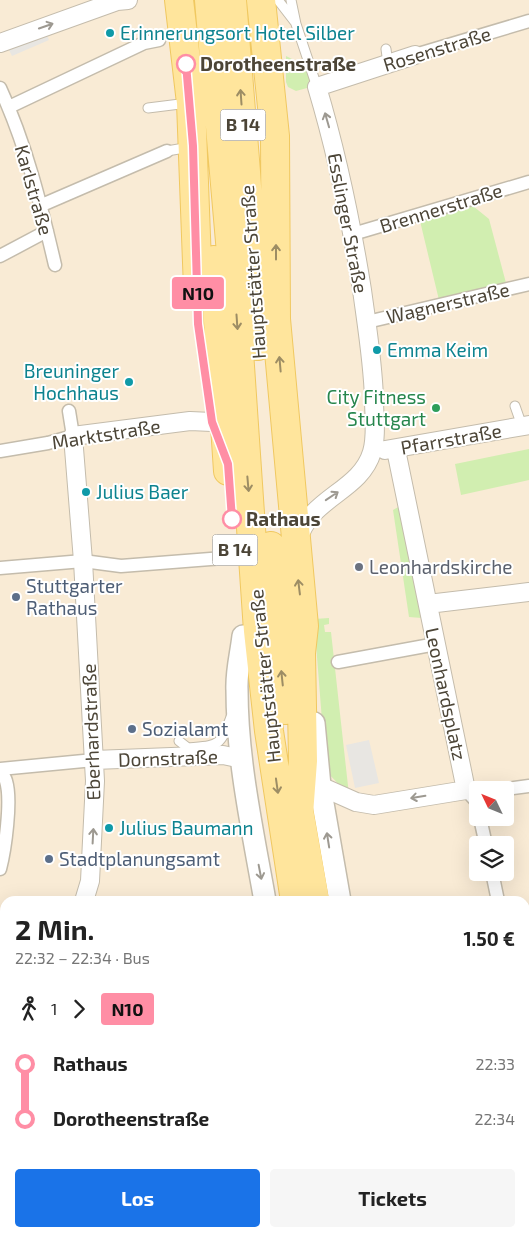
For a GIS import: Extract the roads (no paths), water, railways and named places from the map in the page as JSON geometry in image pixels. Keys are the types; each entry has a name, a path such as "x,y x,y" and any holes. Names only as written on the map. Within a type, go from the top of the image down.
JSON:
{"main road":[{"name":"Hauptstätter Straße","path":"209,0 224,169 258,631 270,738 294,896"},
{"name":"Hauptstätter Straße","path":"232,0 275,590 289,742 299,814 314,896"},
{"name":"B 14","path":"261,0 275,136 276,318 306,664 303,762 299,814"},
{"name":"B 14","path":"176,1 191,103 180,149 198,324 212,422 228,464"},
{"name":"B 14","path":"224,169 214,185 214,265 228,464 243,636 252,706 270,738"},
{"name":"B 14","path":"251,250 276,318"}],"street":[{"path":"0,43 117,1 128,0"},
{"name":"Rosenstraße","path":"317,87 398,59 529,21"},
{"path":"9,107 144,42 159,40"},
{"name":"Esslinger Straße","path":"317,87 341,171 367,322 373,370 372,451"},
{"name":"Karlstraße","path":"0,88 9,107 42,205 55,265"},
{"path":"42,205 180,149"},
{"name":"Brennerstraße","path":"353,234 529,182"},
{"path":"0,256 47,231"},
{"name":"Wagnerstraße","path":"367,322 529,284"},
{"path":"69,411 73,436"},
{"name":"Marktstraße","path":"0,451 48,443 73,436 190,421 212,422"},
{"name":"Pfarrstraße","path":"372,451 396,450 525,425"},
{"name":"Eberhardstraße","path":"73,436 84,562 94,760 90,881 86,896"},
{"name":"Leonhardsplatz","path":"396,450 436,644 470,781"},
{"path":"295,548 301,530 307,520 322,503 359,474 372,451"},
{"path":"0,568 84,562 121,566 236,557"},
{"path":"275,590 306,664 320,786 339,896"},
{"path":"428,604 529,592"},
{"path":"243,636 236,688 237,703 242,759 264,896"},
{"path":"338,662 436,644"},
{"name":"Dornstraße","path":"94,760 187,758 223,755 242,759"},
{"path":"0,869 7,825 7,797 6,780 0,770 94,760"},
{"path":"320,786 356,802 374,804 469,791"},
{"path":"514,788 529,786"},
{"path":"494,881 497,896"}],"lane":[{"path":"278,0 296,24"},
{"name":"Esslinger Straße","path":"292,0 296,24 317,87"},
{"path":"148,108 191,103"},
{"path":"516,406 525,425"},
{"path":"187,758 182,754 179,741 188,748 212,746 220,741 226,733 237,703"}],"place":[{"name":"Erinnerungsort Hotel Silber","path":"110,33"},
{"name":"Dorotheenstraße","path":"186,64"},
{"name":"Emma Keim","path":"377,350"},
{"name":"Breuninger Hochhaus","path":"129,382"},
{"name":"City Fitness Stuttgart","path":"436,408"},
{"name":"Julius Baer","path":"86,492"},
{"name":"Rathaus","path":"232,519"},
{"name":"Leonhardskirche","path":"359,567"},
{"name":"Stuttgarter Rathaus","path":"16,597"},
{"name":"Sozialamt","path":"132,729"},
{"name":"Julius Baumann","path":"109,828"},
{"name":"Stadtplanungsamt","path":"49,859"}]}
